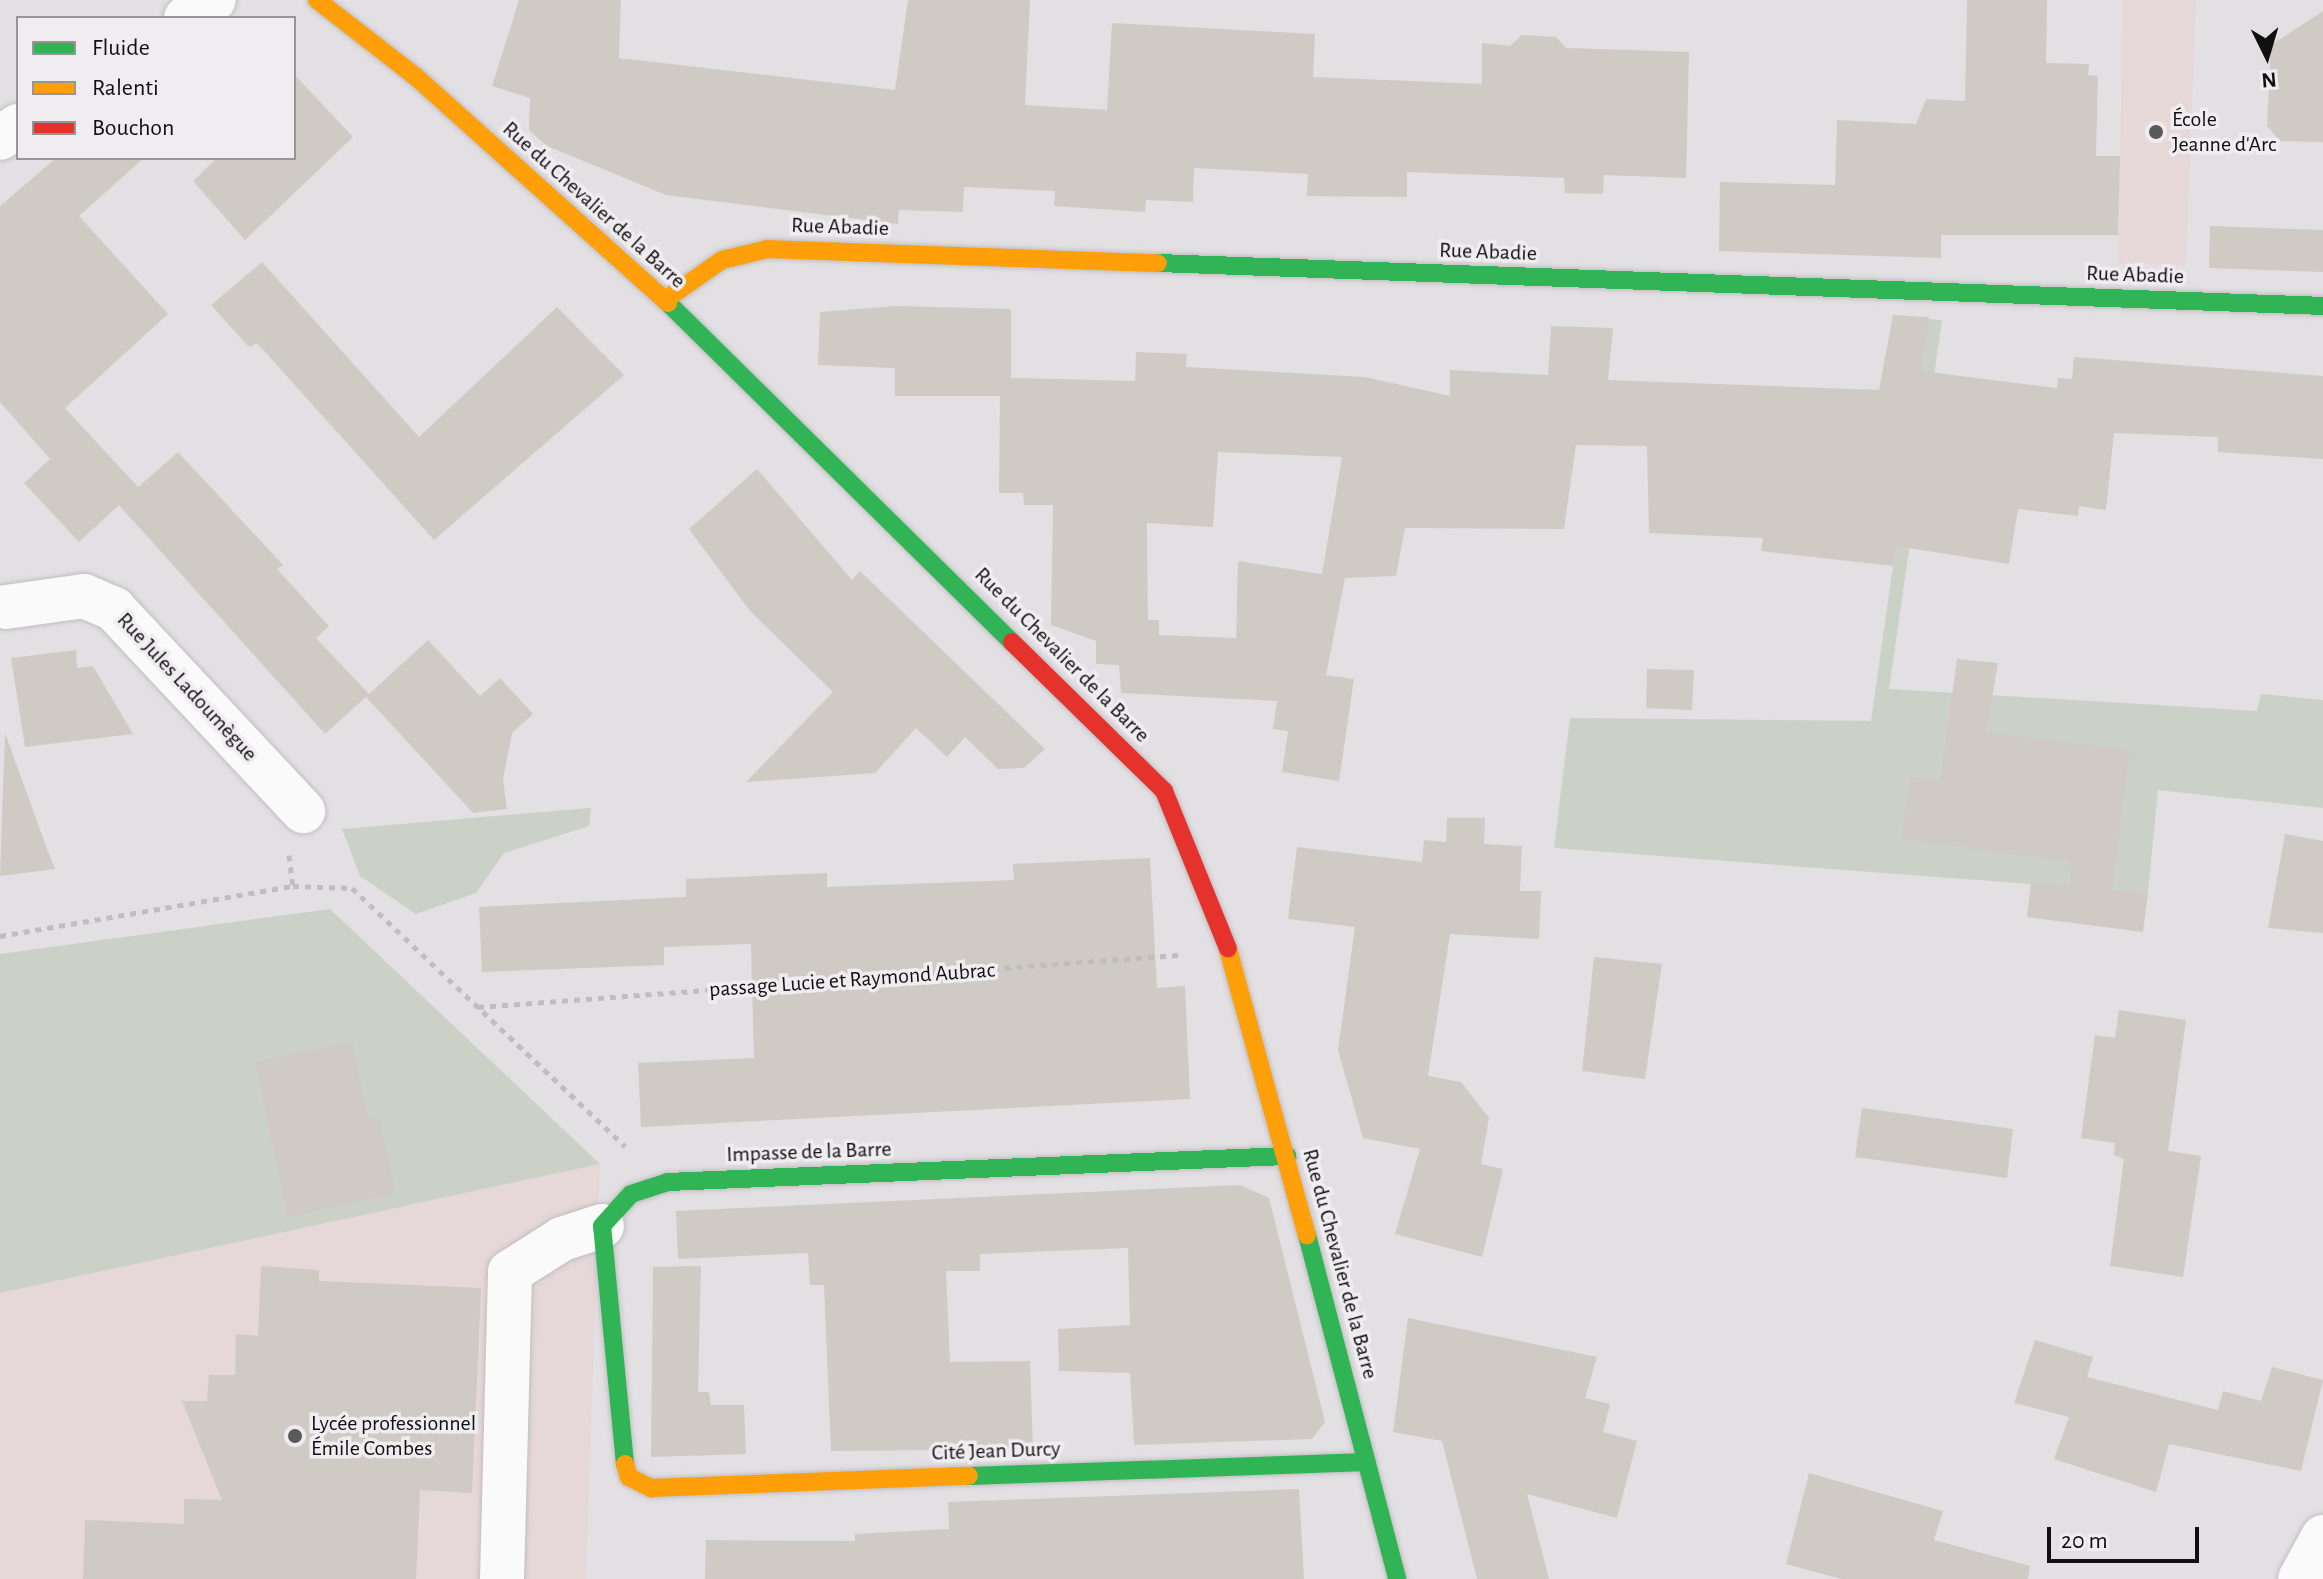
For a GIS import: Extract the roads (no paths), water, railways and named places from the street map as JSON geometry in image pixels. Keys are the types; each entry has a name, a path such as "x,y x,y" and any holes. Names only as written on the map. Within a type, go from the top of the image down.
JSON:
{"street":[{"path":"189,16 214,0"},
{"name":"Rue du Chevalier de la Barre","path":"317,0 415,76 665,300 1164,791 1226,946 1287,1156 1397,1579"},
{"name":"Rue Abadie","path":"665,300 722,260 768,249 2323,306"},
{"name":"Rue Jules Ladoumègue","path":"2,604 84,596 114,609 303,811"},
{"name":"Impasse de la Barre","path":"602,1226 642,1191 668,1182 1287,1156"},
{"path":"502,1579 510,1272 562,1239 602,1226"},
{"name":"Cité Jean Durcy","path":"602,1226 629,1477 651,1488 1367,1462"},
{"path":"2300,1579 2323,1537"}],"place":[{"name":"École Jeanne d'Arc","path":"2156,132"},
{"name":"Lycée professionnel Émile Combes","path":"295,1436"}]}
